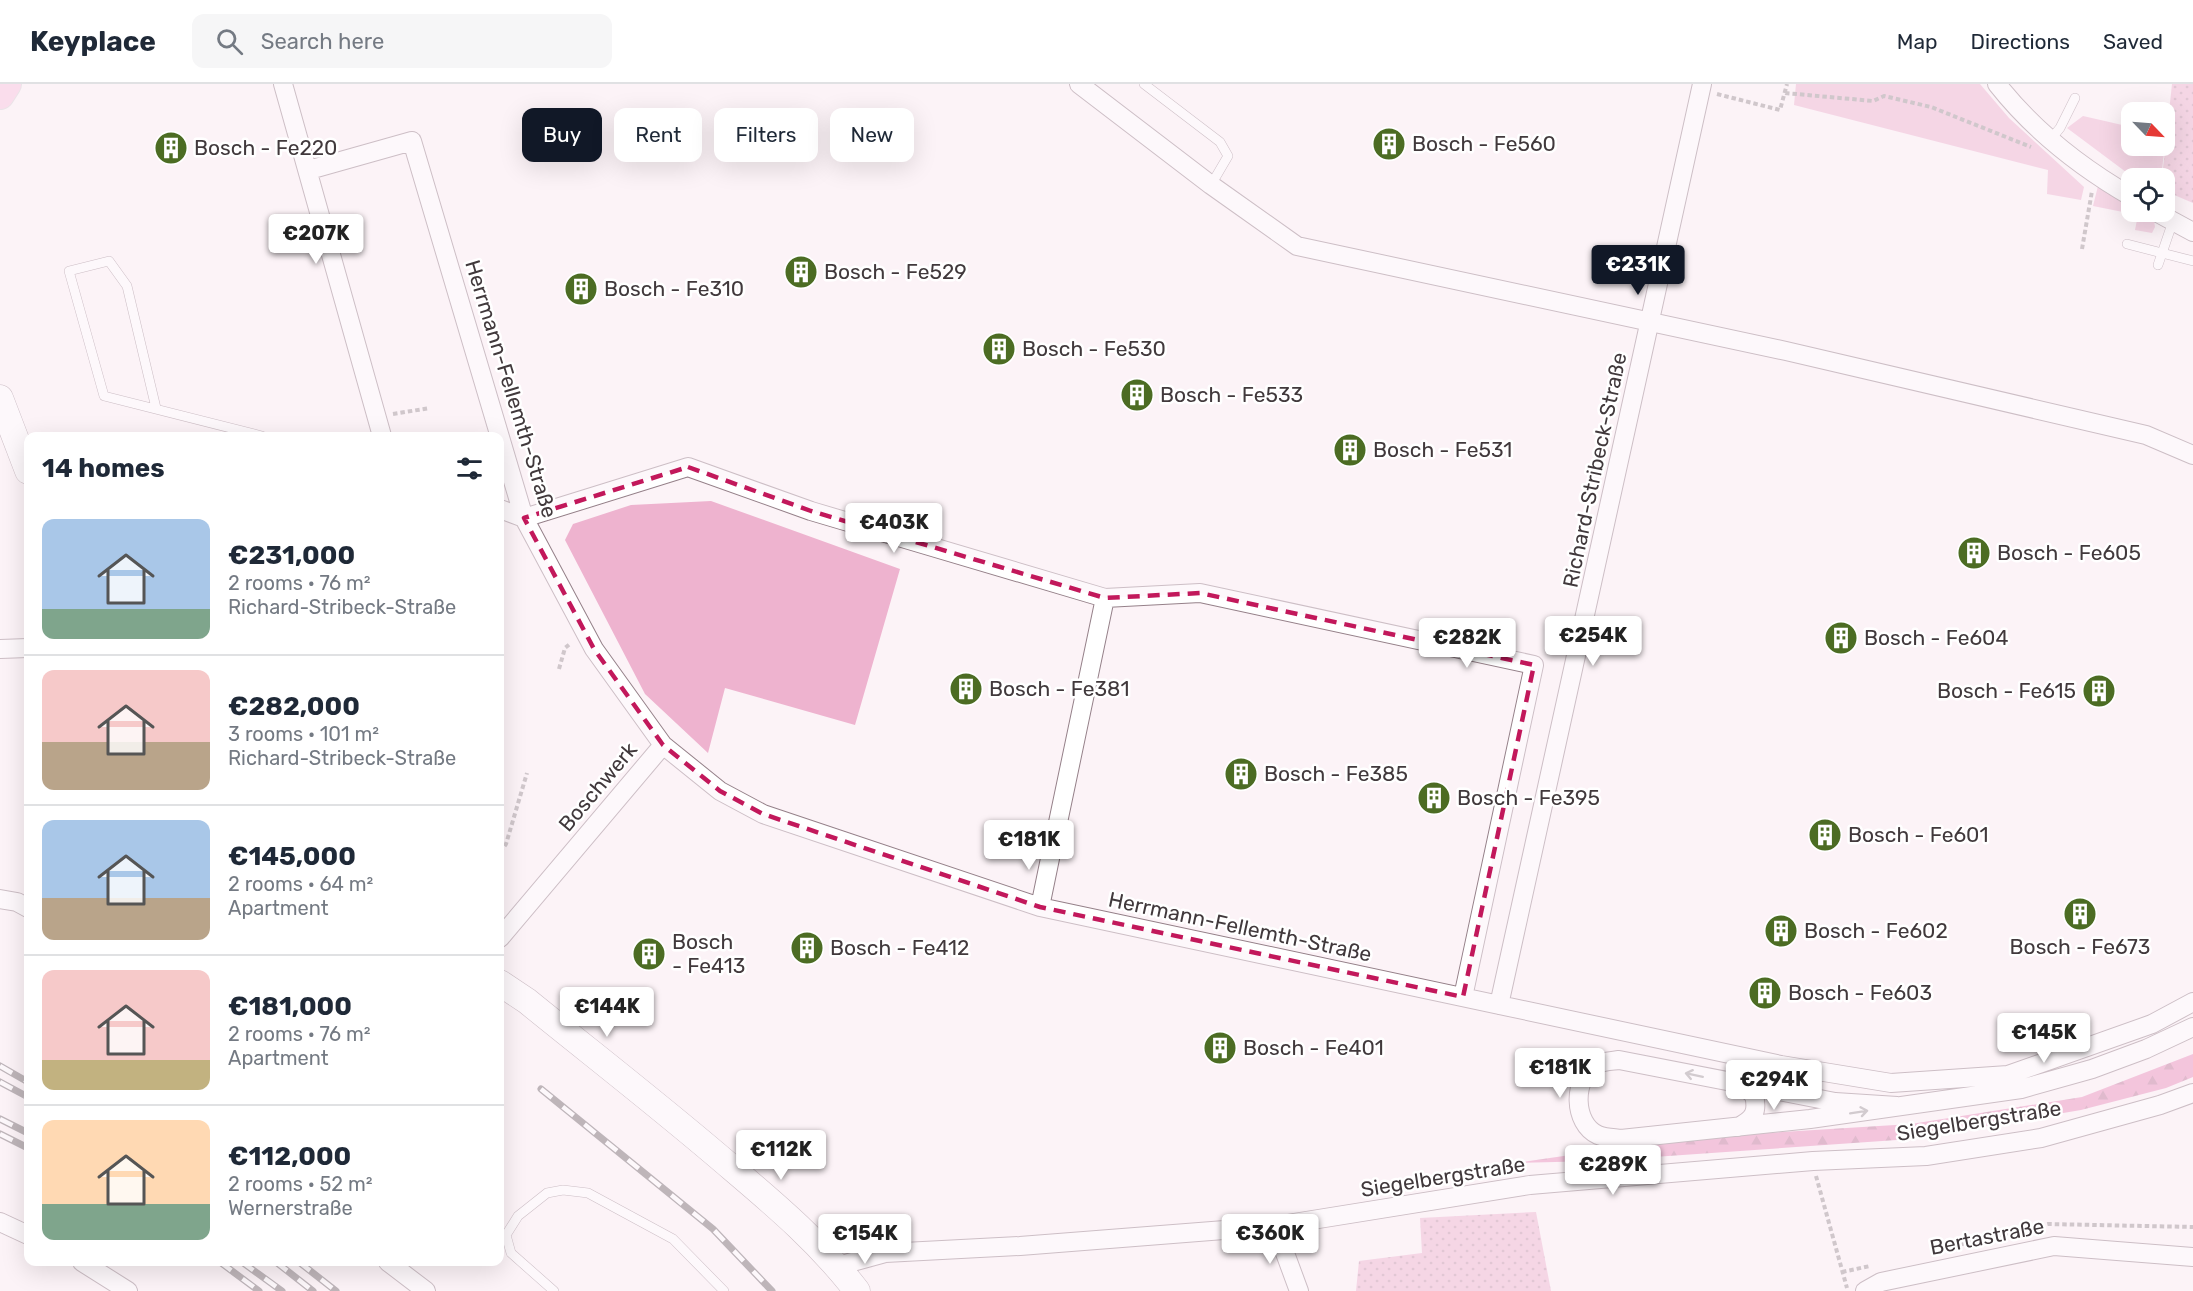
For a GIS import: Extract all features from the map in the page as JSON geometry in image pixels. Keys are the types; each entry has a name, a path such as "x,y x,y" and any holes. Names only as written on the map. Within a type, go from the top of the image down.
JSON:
{"main road":[{"path":"0,95 7,84"},
{"path":"0,398 24,461"},
{"path":"504,986 527,1001 689,1131 793,1220 838,1266 857,1291"}],"street":[{"path":"283,84 381,432"},
{"path":"1079,84 1102,91 1211,185 1297,246 1651,321 2146,435 2193,455"},
{"path":"1997,84 2018,110 2050,140 2096,176 2121,191"},
{"name":"Richard-Stribeck-Straße","path":"1499,1005 1701,87"},
{"name":"Herrmann-Fellemth-Straße","path":"309,170 412,141 498,432"},
{"path":"2175,222 2193,232"},
{"name":"Herrmann-Fellemth-Straße","path":"504,451 524,518 584,630 594,648 663,745 720,791 763,814 1040,907 1781,1065 1891,1083 2008,1075 2152,1024 2193,1002"},
{"path":"504,510 524,518 688,467 811,511 1105,598 1200,594 1534,665 1463,997"},
{"path":"1040,907 1105,598"},
{"path":"0,650 24,648"},
{"name":"Boschwerk","path":"504,933 663,745"},
{"path":"0,898 24,906"},
{"path":"1897,1106 1835,1102 1743,1086 1619,1060 1596,1065 1582,1080 1578,1103 1583,1122 1598,1135 1622,1139 1736,1128 1897,1106 2021,1089 2092,1069 2146,1049 2193,1027"},
{"path":"1736,1128 1751,1120 1757,1108 1754,1095 1743,1086"},
{"name":"Siegelbergstraße","path":"838,1266 885,1253 1020,1246 1275,1226 1530,1185 1813,1161 1926,1156 2041,1138 2160,1105 2193,1093"},
{"path":"0,1222 24,1233"},
{"path":"1275,1226 1299,1291"},
{"name":"Bertastraße","path":"1865,1291 1881,1282 2054,1246 2193,1257"},
{"path":"88,1266 128,1291"},
{"path":"392,1266 426,1291"}],"lane":[{"path":"1144,84 1220,142 1228,156 1211,185"},
{"path":"2050,140 2060,128 2075,98"},
{"path":"2158,266 2173,222"},
{"path":"2127,244 2193,261"},
{"path":"156,408 127,286 109,261 69,271 104,396 247,432"},
{"path":"554,1291 511,1253 506,1235 518,1216 547,1193 563,1190 588,1192 672,1239 724,1291"}],"path":[{"path":"1701,87 1780,110 1787,84"},
{"path":"1785,93 1873,102 1884,96 1931,107 2032,148"},
{"path":"2082,249 2096,176"},
{"path":"376,417 430,408"},
{"path":"559,669 565,648 584,630"},
{"path":"504,847 527,772"},
{"path":"1813,1161 1848,1291"}],"highlighted area":[{"path":"688,467 811,511 1105,598 1200,593 1534,665 1463,997 1040,907 763,814 720,791 663,745 594,649 524,518"}],"shaded area":[{"path":"1796,84 1980,84 2009,118 2084,187 2081,200 2047,194 2048,170 1794,105"},
{"path":"2172,84 2193,84 2193,203 2175,195 2175,168 2163,168 2164,156 2175,156 2175,102 2170,102"},
{"path":"2083,116 2121,125 2121,156 2164,156 2162,168 2121,168 2067,128"},
{"path":"2098,186 2121,201 2121,212 2093,206"},
{"path":"2137,222 2154,222 2152,233 2135,230"},
{"path":"711,501 900,569 855,725 725,688 708,753 645,694 565,540 573,524 631,505"},
{"path":"1536,1212 1551,1291 1356,1291 1359,1261 1422,1253 1420,1218"}],"green space":[{"path":"2193,1054 2193,1077 2166,1088 2081,1110 1911,1139 1596,1161 1516,1163 1598,1151 1750,1134 1911,1124 2082,1097"}],"railway":[{"path":"0,1066 24,1080"},
{"path":"0,1082 24,1095"},
{"path":"541,1089 713,1229 772,1291"},
{"path":"0,1119 24,1131"},
{"path":"0,1134 24,1146"},
{"path":"225,1266 259,1291"},
{"path":"248,1266 282,1291"},
{"path":"281,1266 313,1291"},
{"path":"304,1266 336,1291"}],"place":[{"name":"Bosch - Fe560","path":"1389,144"},
{"name":"Bosch - Fe220","path":"171,148"},
{"name":"Bosch - Fe529","path":"801,272"},
{"name":"Bosch - Fe310","path":"581,289"},
{"name":"Bosch - Fe530","path":"999,349"},
{"name":"Bosch - Fe533","path":"1137,395"},
{"name":"Bosch - Fe531","path":"1350,450"},
{"name":"Bosch - Fe605","path":"1974,553"},
{"name":"Bosch - Fe604","path":"1841,638"},
{"name":"Bosch - Fe381","path":"966,689"},
{"name":"Bosch - Fe615","path":"2099,691"},
{"name":"Bosch - Fe385","path":"1241,774"},
{"name":"Bosch - Fe395","path":"1434,798"},
{"name":"Bosch - Fe601","path":"1825,835"},
{"name":"Bosch - Fe673","path":"2080,914"},
{"name":"Bosch - Fe602","path":"1781,931"},
{"name":"Bosch - Fe412","path":"807,948"},
{"name":"Bosch - Fe413","path":"649,954"},
{"name":"Bosch - Fe603","path":"1765,993"},
{"name":"Bosch - Fe401","path":"1220,1048"}]}
